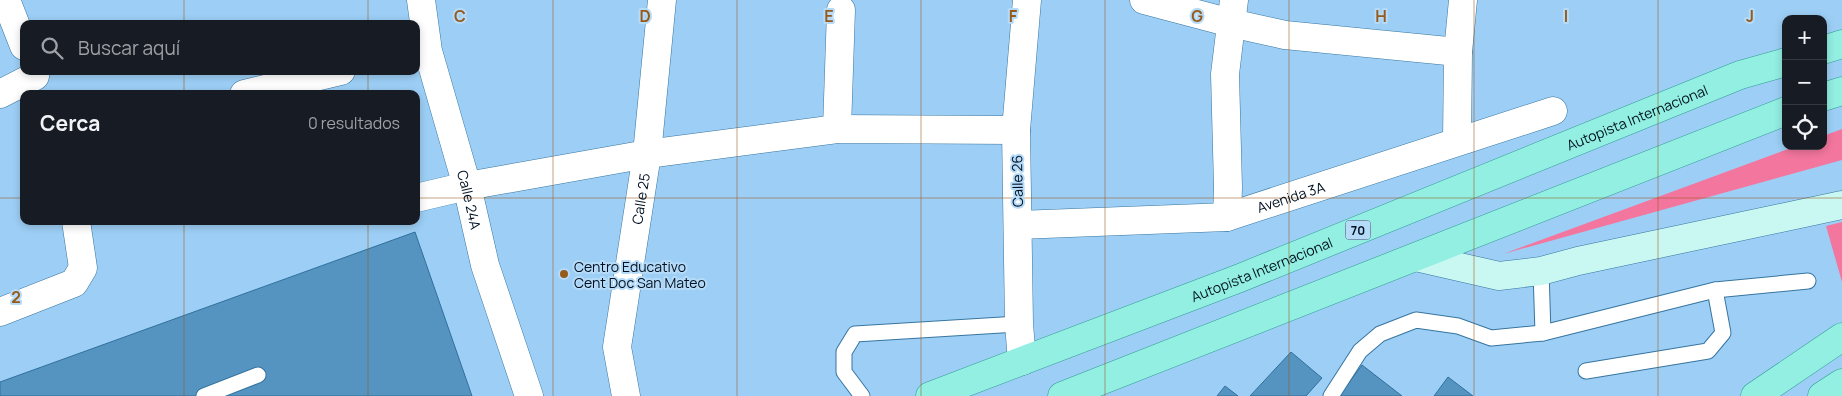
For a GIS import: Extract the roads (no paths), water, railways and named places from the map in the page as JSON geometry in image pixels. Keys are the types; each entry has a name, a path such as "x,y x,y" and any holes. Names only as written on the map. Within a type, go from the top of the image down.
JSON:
{"main road":[{"path":"1827,49 1842,44"},
{"name":"Autopista Internacional","path":"930,396 1240,278 1740,75 1782,63"},
{"path":"1827,96 1842,91"},
{"path":"1062,396 1782,113"},
{"path":"1755,396 1842,338"},
{"path":"1822,396 1842,383"}],"street":[{"path":"6,0 20,36"},
{"name":"Calle 24A","path":"421,0 422,53 467,186 485,265 529,396"},
{"name":"Calle 25","path":"626,396 617,348 647,154 662,0"},
{"name":"Calle 26","path":"1022,361 1019,324 1016,130 1027,0"},
{"path":"1144,0 1232,11 1285,35 1458,52"},
{"path":"1457,141 1458,52 1463,0"},
{"path":"837,129 841,10"},
{"path":"1227,217 1225,74 1232,11"},
{"path":"261,90 324,75"},
{"path":"0,94 37,80"},
{"name":"Avenida 3A","path":"1018,225 1227,217 1553,111"},
{"path":"420,197 467,186 647,154 837,129 1016,130"},
{"path":"1416,257 1499,276 1541,271 1578,261 1842,205"},
{"path":"0,312 74,283 83,268 77,225"}],"lane":[{"path":"1541,271 1543,334"},
{"path":"1331,396 1360,351 1380,334 1416,320 1458,326 1492,338 1543,334 1715,290 1808,281"},
{"path":"1586,371 1708,351 1723,333 1715,290"},
{"path":"862,396 844,372 844,352 855,334 1019,324"},
{"path":"204,396 258,375"}],"place":[{"name":"Centro Educativo Cent Doc San Mateo","path":"564,274"}]}
